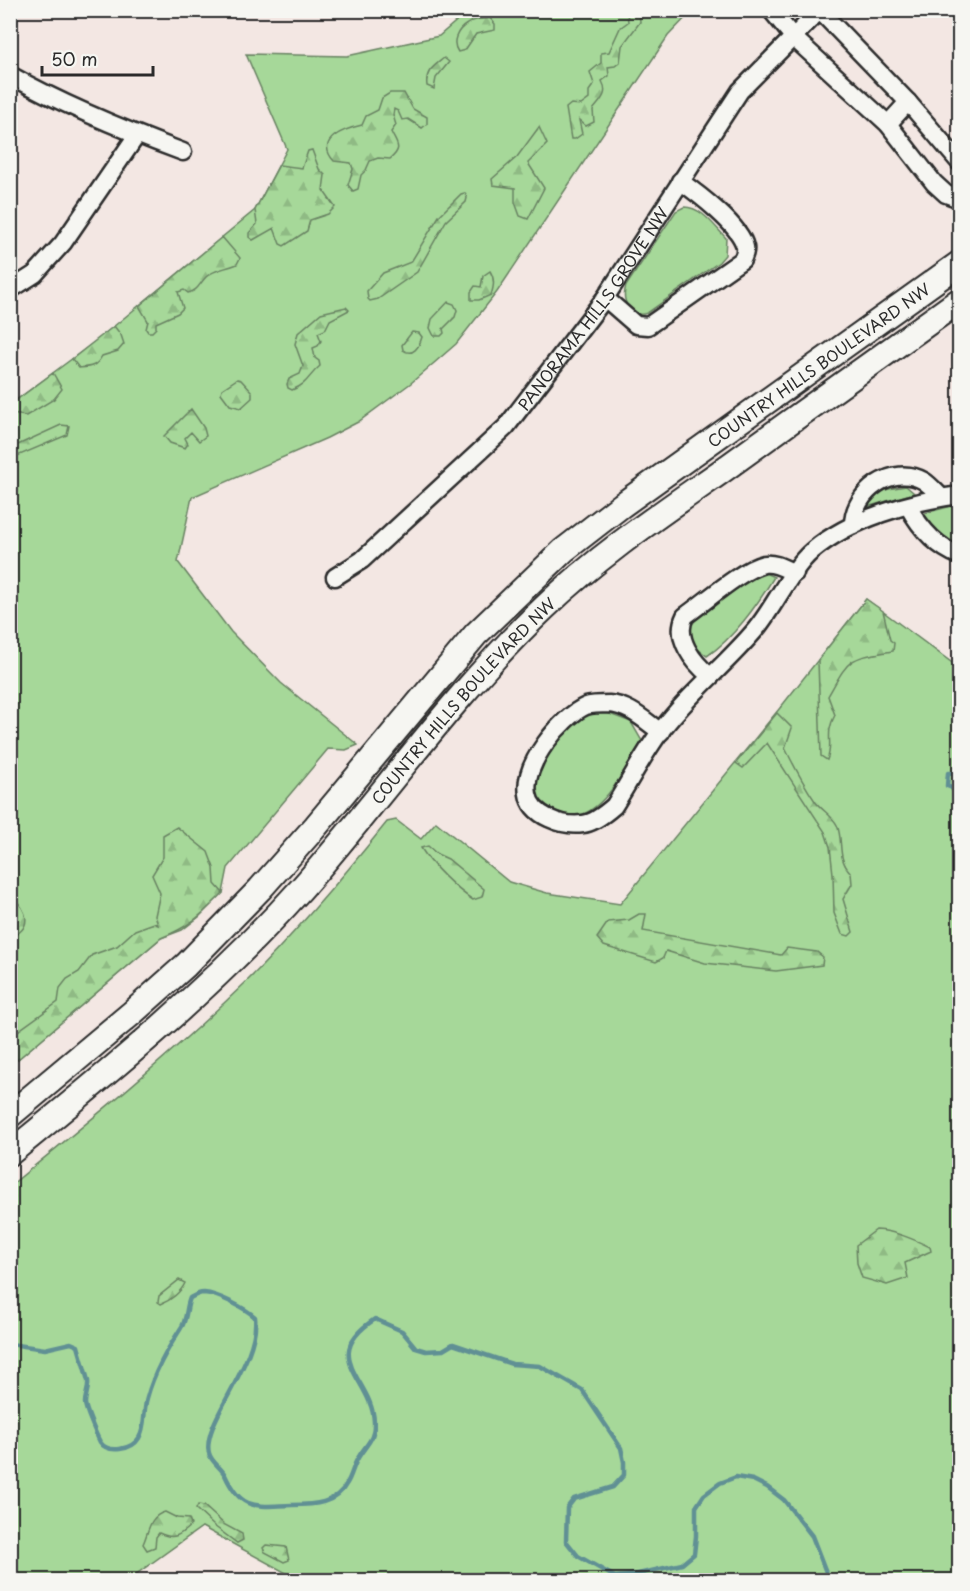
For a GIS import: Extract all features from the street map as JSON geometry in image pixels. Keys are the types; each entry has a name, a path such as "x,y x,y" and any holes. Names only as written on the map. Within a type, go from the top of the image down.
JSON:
{"main road":[{"name":"COUNTRY HILLS BOULEVARD NW","path":"10,1115 186,965 260,889 324,817 476,634 564,550 622,505 960,263"},
{"name":"COUNTRY HILLS BOULEVARD NW","path":"10,1153 155,1033 235,959 301,888 506,645 554,599 591,566 646,524 960,300"}],"street":[{"path":"771,10 794,38 888,124 934,183 946,194 954,197 960,194"},
{"path":"819,11 908,102 960,163"},
{"name":"PANORAMA HILLS GROVE NW","path":"335,578 362,560 507,426 605,298 740,91 819,11"},
{"path":"10,75 41,92 137,135 183,152"},
{"path":"888,124 908,102"},
{"path":"10,290 35,274 63,243 137,135"},
{"path":"605,298 636,325 648,326 742,260 746,249 741,236 704,198 680,181"},
{"path":"853,525 854,508 865,492 893,477 924,481 941,497"},
{"path":"661,732 631,710 611,704 588,705 571,715 546,742 530,771 527,787 530,800 537,811 566,823 584,824 614,806 661,732 710,676 756,630 812,550 853,525 908,506 941,497 960,495"},
{"path":"908,506 918,524 940,546 960,556"},
{"path":"710,676 699,667 681,635 681,624 685,616 750,570 765,564 775,564 795,573"}],"green space":[{"path":"468,11 692,11 668,36 497,292 456,344 411,383 358,422 327,438 192,497 178,562 231,632 281,683 358,745 346,750 328,749 228,868 223,893 199,917 182,930 161,938 11,1065 11,404 96,341 255,210 287,149 246,54 347,56 439,36"},
{"path":"627,11 639,11 640,22 622,46 620,62 608,67 609,76 602,81 604,93 593,110 594,122 586,126 579,120 582,134 571,139 566,108 571,104 581,105 589,99 589,91 594,84 590,72 601,63 601,53 609,52 620,28 628,22"},
{"path":"490,18 495,24 495,30 476,34 465,50 458,52 455,40 460,30 472,21"},
{"path":"444,58 449,62 436,78 434,89 427,86 429,73"},
{"path":"390,93 404,93 413,109 427,117 427,124 422,128 408,119 402,120 398,111 394,109 396,125 391,132 398,149 390,159 378,158 370,161 361,175 358,189 353,191 348,185 353,169 351,163 334,161 329,153 330,141 340,132 362,125 366,116 378,110 382,98"},
{"path":"539,127 547,144 528,163 544,188 528,219 520,216 515,202 515,188 493,185 492,179 517,157"},
{"path":"312,150 319,169 325,175 323,190 335,207 328,214 310,220 307,231 284,246 280,244 274,228 253,240 249,237 249,233 257,224 255,210 279,165 302,168 308,151"},
{"path":"465,193 466,202 446,221 417,272 378,299 370,301 367,291 383,273 411,262 439,216 461,194"},
{"path":"684,207 702,214 726,238 725,255 719,262 647,313 636,313 628,307 626,302 626,286 676,211"},
{"path":"222,237 240,258 237,264 209,274 191,292 184,290 178,292 183,308 178,313 156,323 156,328 148,332 146,329 148,321 139,306"},
{"path":"490,271 494,283 491,295 479,300 471,300 471,292 475,286 481,287 483,276"},
{"path":"448,302 454,304 457,310 455,317 443,329 444,333 441,336 434,336 430,328 432,319"},
{"path":"346,307 349,310 330,320 325,330 318,333 321,341 313,348 320,366 302,385 292,390 288,388 289,379 300,374 303,366 295,344 298,333 321,313"},
{"path":"114,326 124,344 118,351 102,356 90,367 79,368 72,359"},
{"path":"412,332 419,333 422,337 413,352 407,352 403,350 402,345"},
{"path":"53,373 62,389 54,399 26,416 11,414 11,404"},
{"path":"237,379 241,380 252,392 252,398 241,408 230,405 221,393 222,389"},
{"path":"191,409 204,428 206,436 199,441 191,432 185,438 188,444 185,448 170,443 164,436"},
{"path":"61,425 69,426 67,435 17,456 11,463 11,448"},
{"path":"906,486 914,493 867,507 865,501 876,494"},
{"path":"959,504 959,547 944,540 924,519 925,513"},
{"path":"765,573 774,577 753,609 735,631 707,656 694,644 690,634 692,625 698,616 732,590"},
{"path":"866,599 959,668 959,1580 299,1580 202,1527 128,1580 11,1580 10,1201 15,1197 11,1191 11,1185 101,1112 245,983 318,905 387,822 396,820 421,839 436,822 509,882 547,893 620,904"},
{"path":"866,599 883,611 890,640 894,643 893,651 858,658 841,673 828,696 835,715 830,728 830,749 827,760 821,756 818,660"},
{"path":"607,713 631,722 642,741 613,788 593,808 582,814 571,816 556,811 535,796 534,777 563,730 581,715"},
{"path":"777,713 792,728 785,748 807,789 820,807 832,818 839,831 843,862 851,873 852,884 843,899 853,932 849,936 842,934 834,913 830,847 825,832 767,743 743,768 736,763"},
{"path":"177,827 208,852 214,868 215,884 223,893 195,920 161,938 11,1065 11,1036 58,1002 60,988 67,979 79,972 92,955 117,946 135,930 154,923 158,925 155,916 160,893 152,875 163,857 163,835"},
{"path":"428,846 437,854 448,859 484,889 482,897 473,900 452,883 421,848"},
{"path":"12,896 26,918 23,928 11,937"},
{"path":"639,914 646,914 643,931 781,955 787,948 817,952 823,957 822,965 776,971 705,963 666,951 663,958 656,962 604,946 597,938 608,922 629,920"},
{"path":"876,1230 910,1238 930,1247 931,1251 905,1263 908,1278 887,1285 862,1278 857,1263 856,1245"},
{"path":"179,1280 185,1283 178,1293 164,1303 158,1302 159,1296"},
{"path":"198,1505 204,1506 225,1525 242,1534 243,1540 237,1543 214,1526 196,1509"},
{"path":"165,1512 177,1518 189,1519 191,1525 176,1536 159,1533 155,1547 147,1550 143,1544 150,1525 156,1517"},
{"path":"266,1545 286,1547 289,1560 284,1562 265,1552 263,1548"}],"waterway":[{"path":"960,773 948,773 947,786 952,788 960,801"},
{"path":"10,1344 45,1349 71,1343 78,1346 88,1381 85,1403 91,1422 104,1446 120,1449 136,1442 141,1434 153,1379 183,1325 190,1298 200,1293 210,1294 245,1310 255,1317 254,1335 241,1372 214,1425 209,1440 209,1453 238,1495 244,1501 259,1506 308,1505 324,1502 337,1495 347,1483 374,1428 371,1407 352,1369 349,1357 350,1345 358,1333 375,1319 402,1331 416,1348 426,1351 443,1350 453,1344 512,1364 540,1366 582,1390 621,1448 624,1462 624,1475 613,1487 574,1499 567,1508 566,1541 578,1556 615,1577 682,1564 694,1554 696,1507 704,1495 720,1483 736,1477 753,1480 784,1500 812,1536 829,1580"}]}
